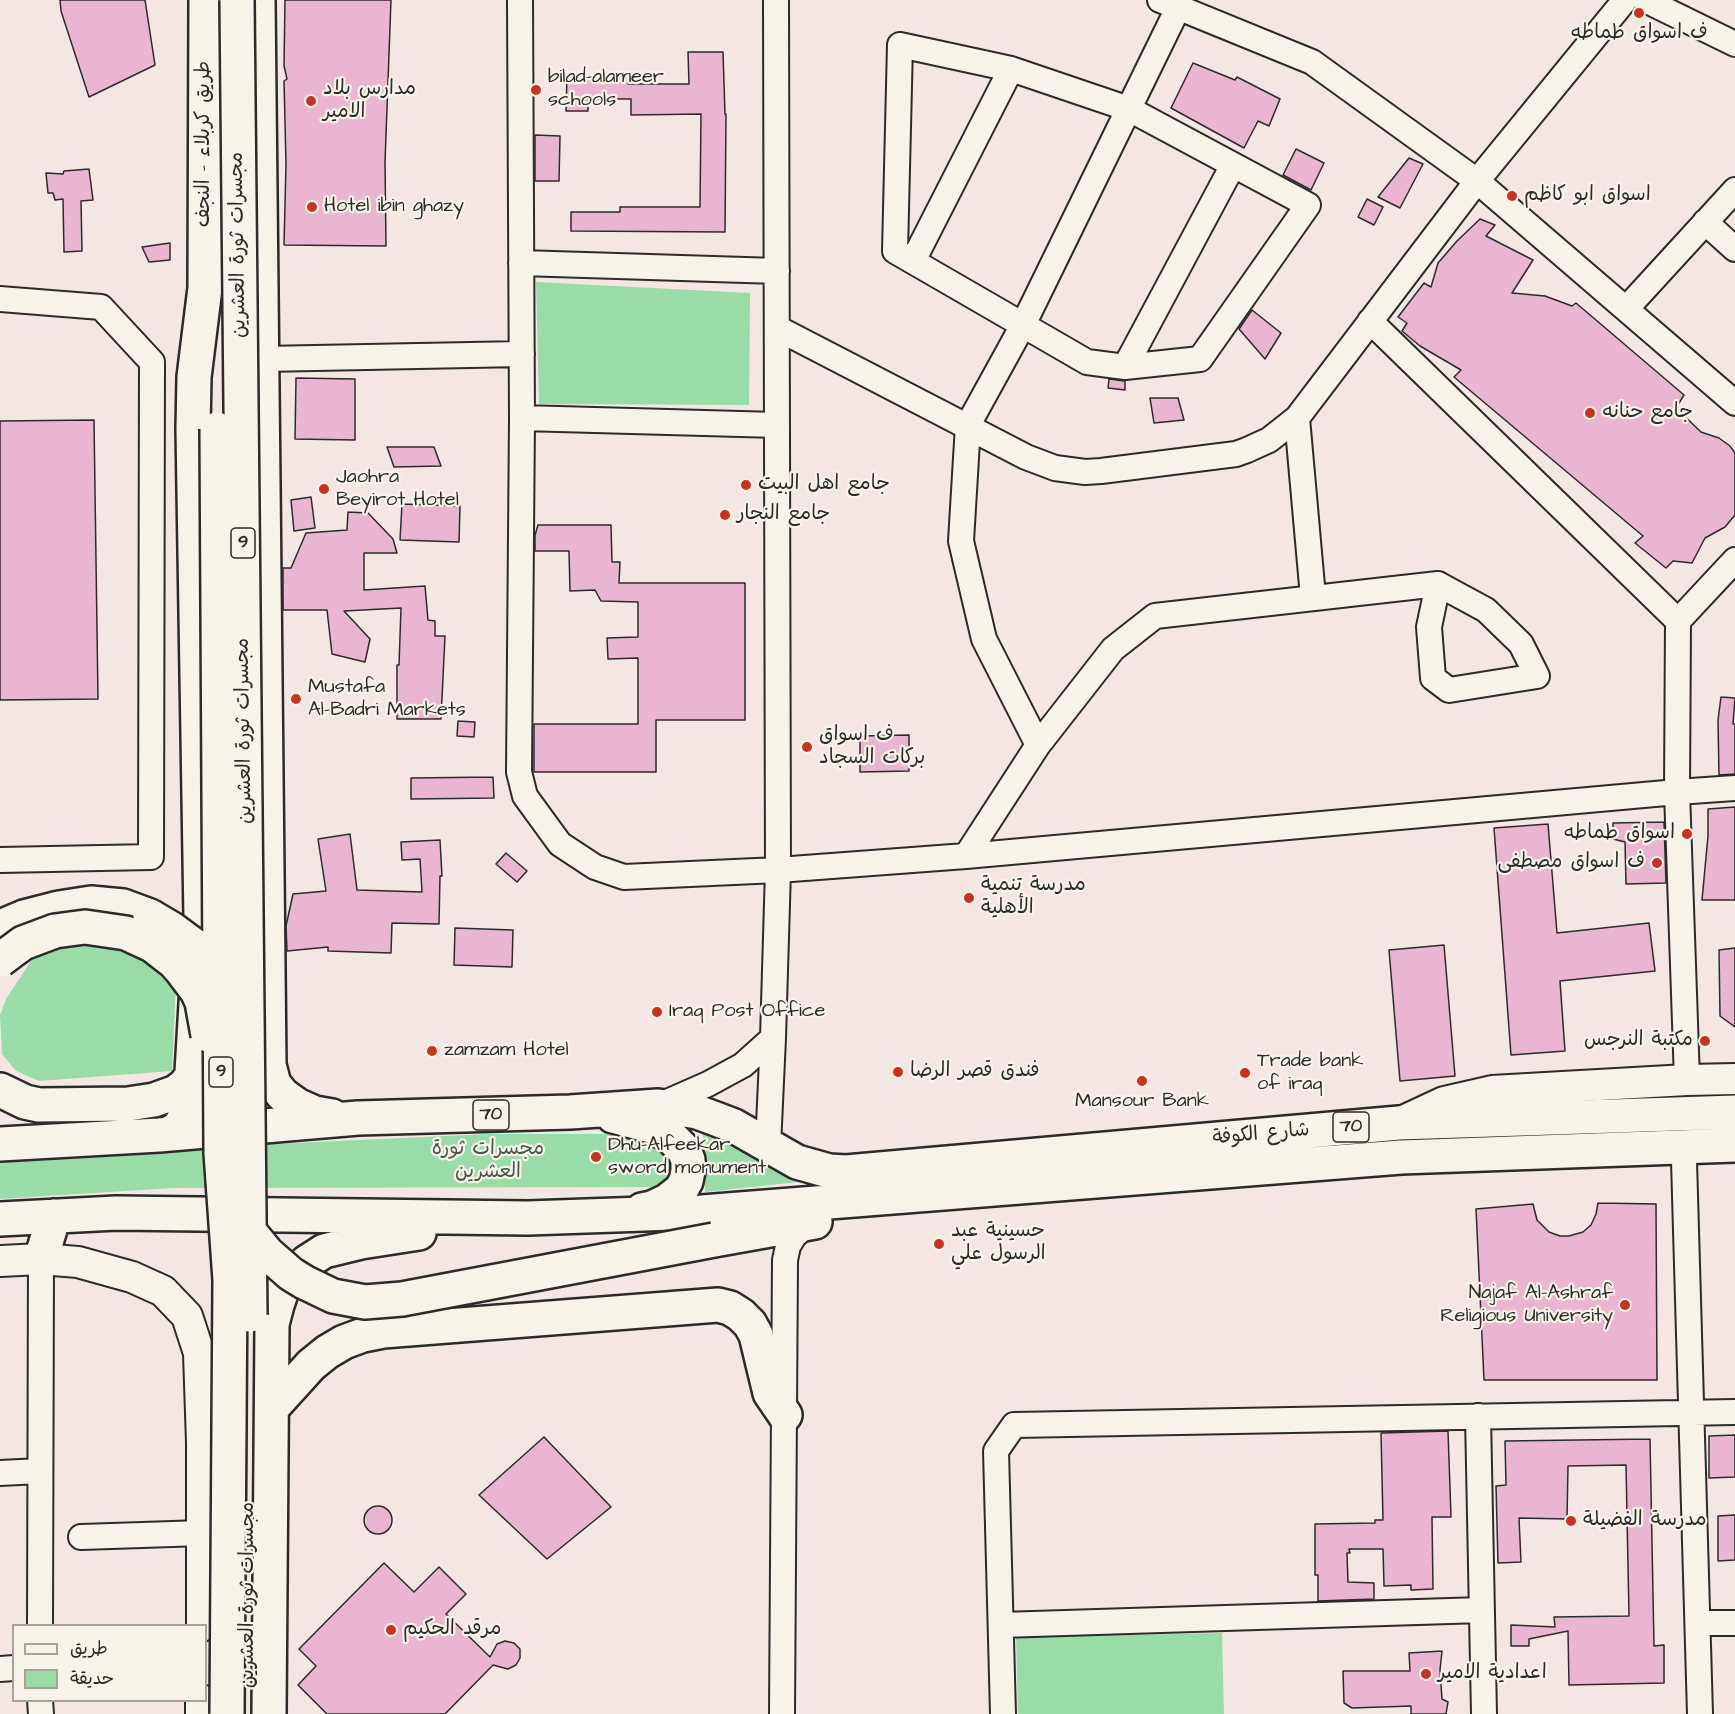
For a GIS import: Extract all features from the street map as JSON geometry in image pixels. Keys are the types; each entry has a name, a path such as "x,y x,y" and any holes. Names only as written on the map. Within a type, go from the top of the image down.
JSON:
{"highway":[{"name":"طريق کربلاء - النجف","path":"205,288 206,0"},
{"name":"مجسرات ثورة العشرين","path":"237,0 249,1087 248,1714"},
{"path":"258,0 269,1065 274,1084 290,1100 315,1113 358,1118"},
{"name":"مجسرات ثورة العشرين","path":"205,288 213,348 217,429 221,1166 230,1280 227,1714"},
{"path":"100,1104 120,1112 149,1133 164,1135 179,1128 185,1117 193,1074 201,919 193,408 196,348 205,288"},
{"path":"199,884 202,893 215,909 234,914 244,912 261,901 267,882"},
{"path":"0,927 24,917 91,903 123,906 150,916 172,929 195,946 212,970 230,1004 249,1087"},
{"path":"0,960 23,943 55,930 85,927 113,930 140,939 163,953 183,971 197,991 205,1015 216,1096 221,1166 231,1205 267,1253 291,1274 333,1296 349,1300 381,1302 402,1299 822,1220 965,1181"},
{"path":"0,1090 25,1102 39,1105 128,1104 154,1100 176,1092 193,1074"},
{"name":"70","path":"0,1144 164,1135 358,1118 570,1112 658,1106 697,1112 716,1119 734,1126 797,1162 829,1171 965,1181"},
{"path":"570,1112 605,1114 651,1126 678,1142 688,1160 686,1181 681,1190 667,1201 652,1208 611,1215"},
{"name":"شارع الكوفة","path":"965,1181 1399,1123 1735,1112"},
{"name":"شارع الكوفة","path":"965,1181 1401,1157 1735,1145"},
{"name":"70","path":"0,1219 116,1214 528,1218 702,1212 965,1181"},
{"path":"41,1259 54,1216"},
{"path":"269,1714 272,1324 284,1284 307,1262 324,1251 344,1245 528,1218"},
{"path":"272,1408 311,1365 327,1352 363,1335 383,1331 718,1305 730,1308 750,1324 756,1335 770,1393 784,1416"}],"main road":[{"path":"1399,1123 1444,1102 1492,1091 1735,1079"},
{"path":"1401,1157 1430,1166 1464,1171 1684,1161 1735,1161"},
{"path":"0,1261 41,1259 78,1262 132,1277 163,1291 187,1316 199,1353 203,1533 202,1624"}],"street":[{"path":"520,0 522,418 519,772 525,796 560,843 595,867 624,877 778,870 966,856 1735,788"},
{"path":"768,1146 774,1038 778,870 776,0"},
{"path":"777,328 1040,463 1062,470 1085,472 1236,454 1269,440 1297,418 1477,182 1625,0"},
{"path":"1659,3 1735,44"},
{"path":"1038,745 984,639 961,541 968,425 1023,325 1129,109 1169,4 1312,63 1477,182 1735,403"},
{"path":"900,45 1011,69 1129,109 1308,205 1200,359 1125,367 1087,362 895,251 900,45"},
{"path":"913,261 1011,69"},
{"path":"1125,367 1233,165"},
{"path":"1626,309 1735,190"},
{"path":"1705,222 1735,249"},
{"path":"521,262 777,270"},
{"path":"0,299 101,307 152,362 151,858 0,860"},
{"path":"1370,321 1678,621"},
{"path":"263,358 522,354"},
{"path":"522,418 777,425"},
{"path":"1297,418 1313,597"},
{"path":"1687,1080 1677,792 1678,621 1735,560"},
{"path":"966,856 1038,745 1113,650 1155,616 1438,584 1486,610 1521,644 1537,676 1449,690 1433,678 1429,627 1438,584"},
{"path":"658,1106 708,1084 743,1065 774,1038"},
{"path":"1684,1161 1700,1714"},
{"path":"782,1714 785,1260 788,1246 794,1236 804,1227 822,1220"},
{"path":"40,1624 41,1259"},
{"path":"1003,1714 996,1451 1014,1425 1735,1412"},
{"path":"1478,1416 1484,1714"},
{"path":"0,1473 40,1471"},
{"path":"81,1537 203,1533"},
{"path":"1001,1625 1482,1610"},
{"path":"1698,1623 1735,1623"}],"green space":[{"path":"536,282 750,293 749,405 539,404"},
{"path":"84,941 116,945 142,955 176,984 172,1071 39,1081 16,1071 2,1054 0,1015 6,999 37,952"},
{"name":"مجسرات ثورة العشرين","path":"488,1134 624,1134 658,1145 670,1156 672,1173 666,1187 173,1188 0,1199 0,1162 188,1148"},
{"path":"703,1134 808,1181 705,1192"},
{"path":"1222,1633 1224,1714 1018,1714 1016,1637"}],"building":[{"path":"60,0 145,0 155,65 89,97 61,11"},
{"path":"285,0 391,0 385,162 386,246 284,245 286,164 284,81 287,79 284,66"},
{"path":"688,52 723,52 726,114 725,232 571,231 571,212 620,212 620,207 700,207 701,114 631,115 631,99 588,99 588,111 566,111 567,76 629,76 628,84 689,84"},
{"path":"1193,63 1235,80 1237,77 1280,99 1269,126 1258,121 1244,148 1171,108"},
{"path":"535,135 560,136 559,181 535,181"},
{"path":"1296,149 1324,163 1311,190 1283,175"},
{"path":"1409,158 1423,164 1400,208 1378,197"},
{"path":"89,169 93,200 81,201 82,251 64,252 63,199 55,200 53,193 48,193 46,173 63,174 64,171"},
{"path":"1367,199 1383,207 1374,225 1358,217"},
{"path":"1480,219 1495,225 1486,236 1533,260 1512,293 1545,296 1572,306 1576,303 1684,395 1676,408 1701,432 1719,438 1735,453 1735,515 1725,527 1705,538 1692,563 1673,561 1666,568 1635,543 1643,536 1454,377 1461,370 1420,346 1402,331 1407,323 1398,317 1424,283 1431,287 1438,263"},
{"path":"170,243 170,260 149,262 142,247"},
{"path":"1252,310 1281,333 1265,359 1239,329"},
{"path":"296,378 355,379 355,440 295,439"},
{"path":"1109,379 1125,381 1125,390 1108,388"},
{"path":"1150,398 1178,398 1184,420 1154,423"},
{"path":"94,420 98,699 0,700 0,421"},
{"path":"387,447 434,447 441,466 394,467"},
{"path":"311,497 315,528 294,531 291,500"},
{"path":"402,504 460,506 459,542 400,540"},
{"path":"348,512 368,513 393,539 397,553 364,553 364,590 425,586 428,620 435,621 435,636 445,636 441,719 397,719 397,665 399,665 401,608 344,611 370,639 365,662 332,654 327,610 283,610 283,568 291,568 306,533 347,530"},
{"path":"538,525 611,525 612,562 620,562 619,583 745,583 745,720 656,720 656,772 534,772 534,724 638,724 638,658 608,659 607,638 638,637 638,602 601,601 595,590 570,591 569,551 535,551 535,535"},
{"path":"1721,697 1735,698 1733,724 1735,724 1735,774 1719,775 1718,720"},
{"path":"458,721 475,722 474,737 457,736"},
{"path":"909,735 909,771 860,772 860,736"},
{"path":"493,777 494,798 411,799 411,778"},
{"path":"1735,807 1735,900 1702,900 1708,809"},
{"path":"1664,822 1666,883 1626,884 1625,842 1613,839 1613,823"},
{"path":"1548,824 1557,933 1649,923 1655,971 1560,981 1565,1051 1511,1055 1494,828"},
{"path":"350,834 357,890 422,892 420,859 402,860 401,842 440,840 442,876 440,876 439,924 392,923 391,953 328,951 328,947 287,951 286,926 293,894 326,891 318,839"},
{"path":"506,853 527,871 517,882 496,864"},
{"path":"455,928 513,930 512,967 454,965"},
{"path":"1444,945 1455,1076 1400,1081 1389,950"},
{"path":"1735,948 1735,1027 1720,1016 1719,950"},
{"path":"1598,1203 1656,1204 1657,1380 1484,1380 1476,1209 1533,1204 1537,1220 1549,1232 1569,1236 1583,1232 1591,1225"},
{"path":"1448,1431 1451,1517 1432,1517 1433,1589 1411,1590 1411,1585 1384,1586 1383,1549 1349,1549 1350,1553 1347,1553 1348,1582 1374,1583 1374,1599 1318,1601 1318,1575 1315,1575 1315,1524 1375,1523 1375,1520 1383,1520 1381,1433"},
{"path":"1735,1435 1735,1477 1709,1478 1709,1436"},
{"path":"544,1437 611,1507 547,1559 479,1495"},
{"path":"1650,1439 1654,1646 1664,1645 1664,1683 1569,1685 1568,1631 1529,1639 1529,1646 1511,1646 1511,1625 1555,1627 1554,1617 1629,1616 1626,1465 1568,1466 1567,1519 1519,1518 1521,1562 1498,1563 1496,1486 1506,1485 1505,1441"},
{"path":"378,1506 388,1510 392,1520 388,1530 378,1534 368,1530 364,1520 368,1510"},
{"path":"1735,1515 1735,1560 1718,1561 1718,1516"},
{"name":"مرقد الحكيم","path":"384,1563 414,1592 439,1567 466,1594 446,1614 490,1657 497,1644 505,1641 514,1643 520,1649 520,1658 516,1665 508,1669 493,1665 445,1714 327,1714 298,1685 316,1666 299,1649"},
{"path":"1442,1651 1440,1670 1442,1699 1448,1702 1446,1714 1411,1714 1411,1706 1352,1708 1344,1703 1343,1671 1410,1671 1409,1653"}],"place":[{"name":"ف اسواق طماطه","path":"1639,13"},
{"name":"bilad-alameer schools","path":"536,90"},
{"name":"مدارس بلاد الامير","path":"311,101"},
{"name":"اسواق ابو كاظم","path":"1512,196"},
{"name":"Hotel ibin ghazy","path":"312,207"},
{"name":"جامع حنانه","path":"1590,413"},
{"name":"جامع اهل البيت","path":"746,485"},
{"name":"Jaohra Beyirot Hotel","path":"324,489"},
{"name":"جامع النجار","path":"725,515"},
{"name":"Mustafa Al-Badri Markets","path":"296,699"},
{"name":"ف اسواق بركات السجاد","path":"807,747"},
{"name":"اسواق طماطه","path":"1687,834"},
{"name":"ف اسواق مصطفى","path":"1657,863"},
{"name":"مدرسة تنمية الأهلية","path":"969,898"},
{"name":"Iraq Post Office","path":"657,1012"},
{"name":"مكتبة النرجس","path":"1705,1041"},
{"name":"zamzam Hotel","path":"432,1051"},
{"name":"فندق قصر الرضا","path":"898,1072"},
{"name":"Trade bank of iraq","path":"1245,1073"},
{"name":"Mansour Bank","path":"1142,1081"},
{"name":"Dhu-Alfeekar sword monument","path":"596,1157"},
{"name":"حسينية عبد الرسول علي","path":"939,1244"},
{"name":"Najaf Al-Ashraf Religious University","path":"1625,1305"},
{"name":"مدرسة الفضيلة","path":"1571,1521"},
{"name":"مرقد الحكيم","path":"391,1630"},
{"name":"اعدادية الامير","path":"1426,1674"}]}
